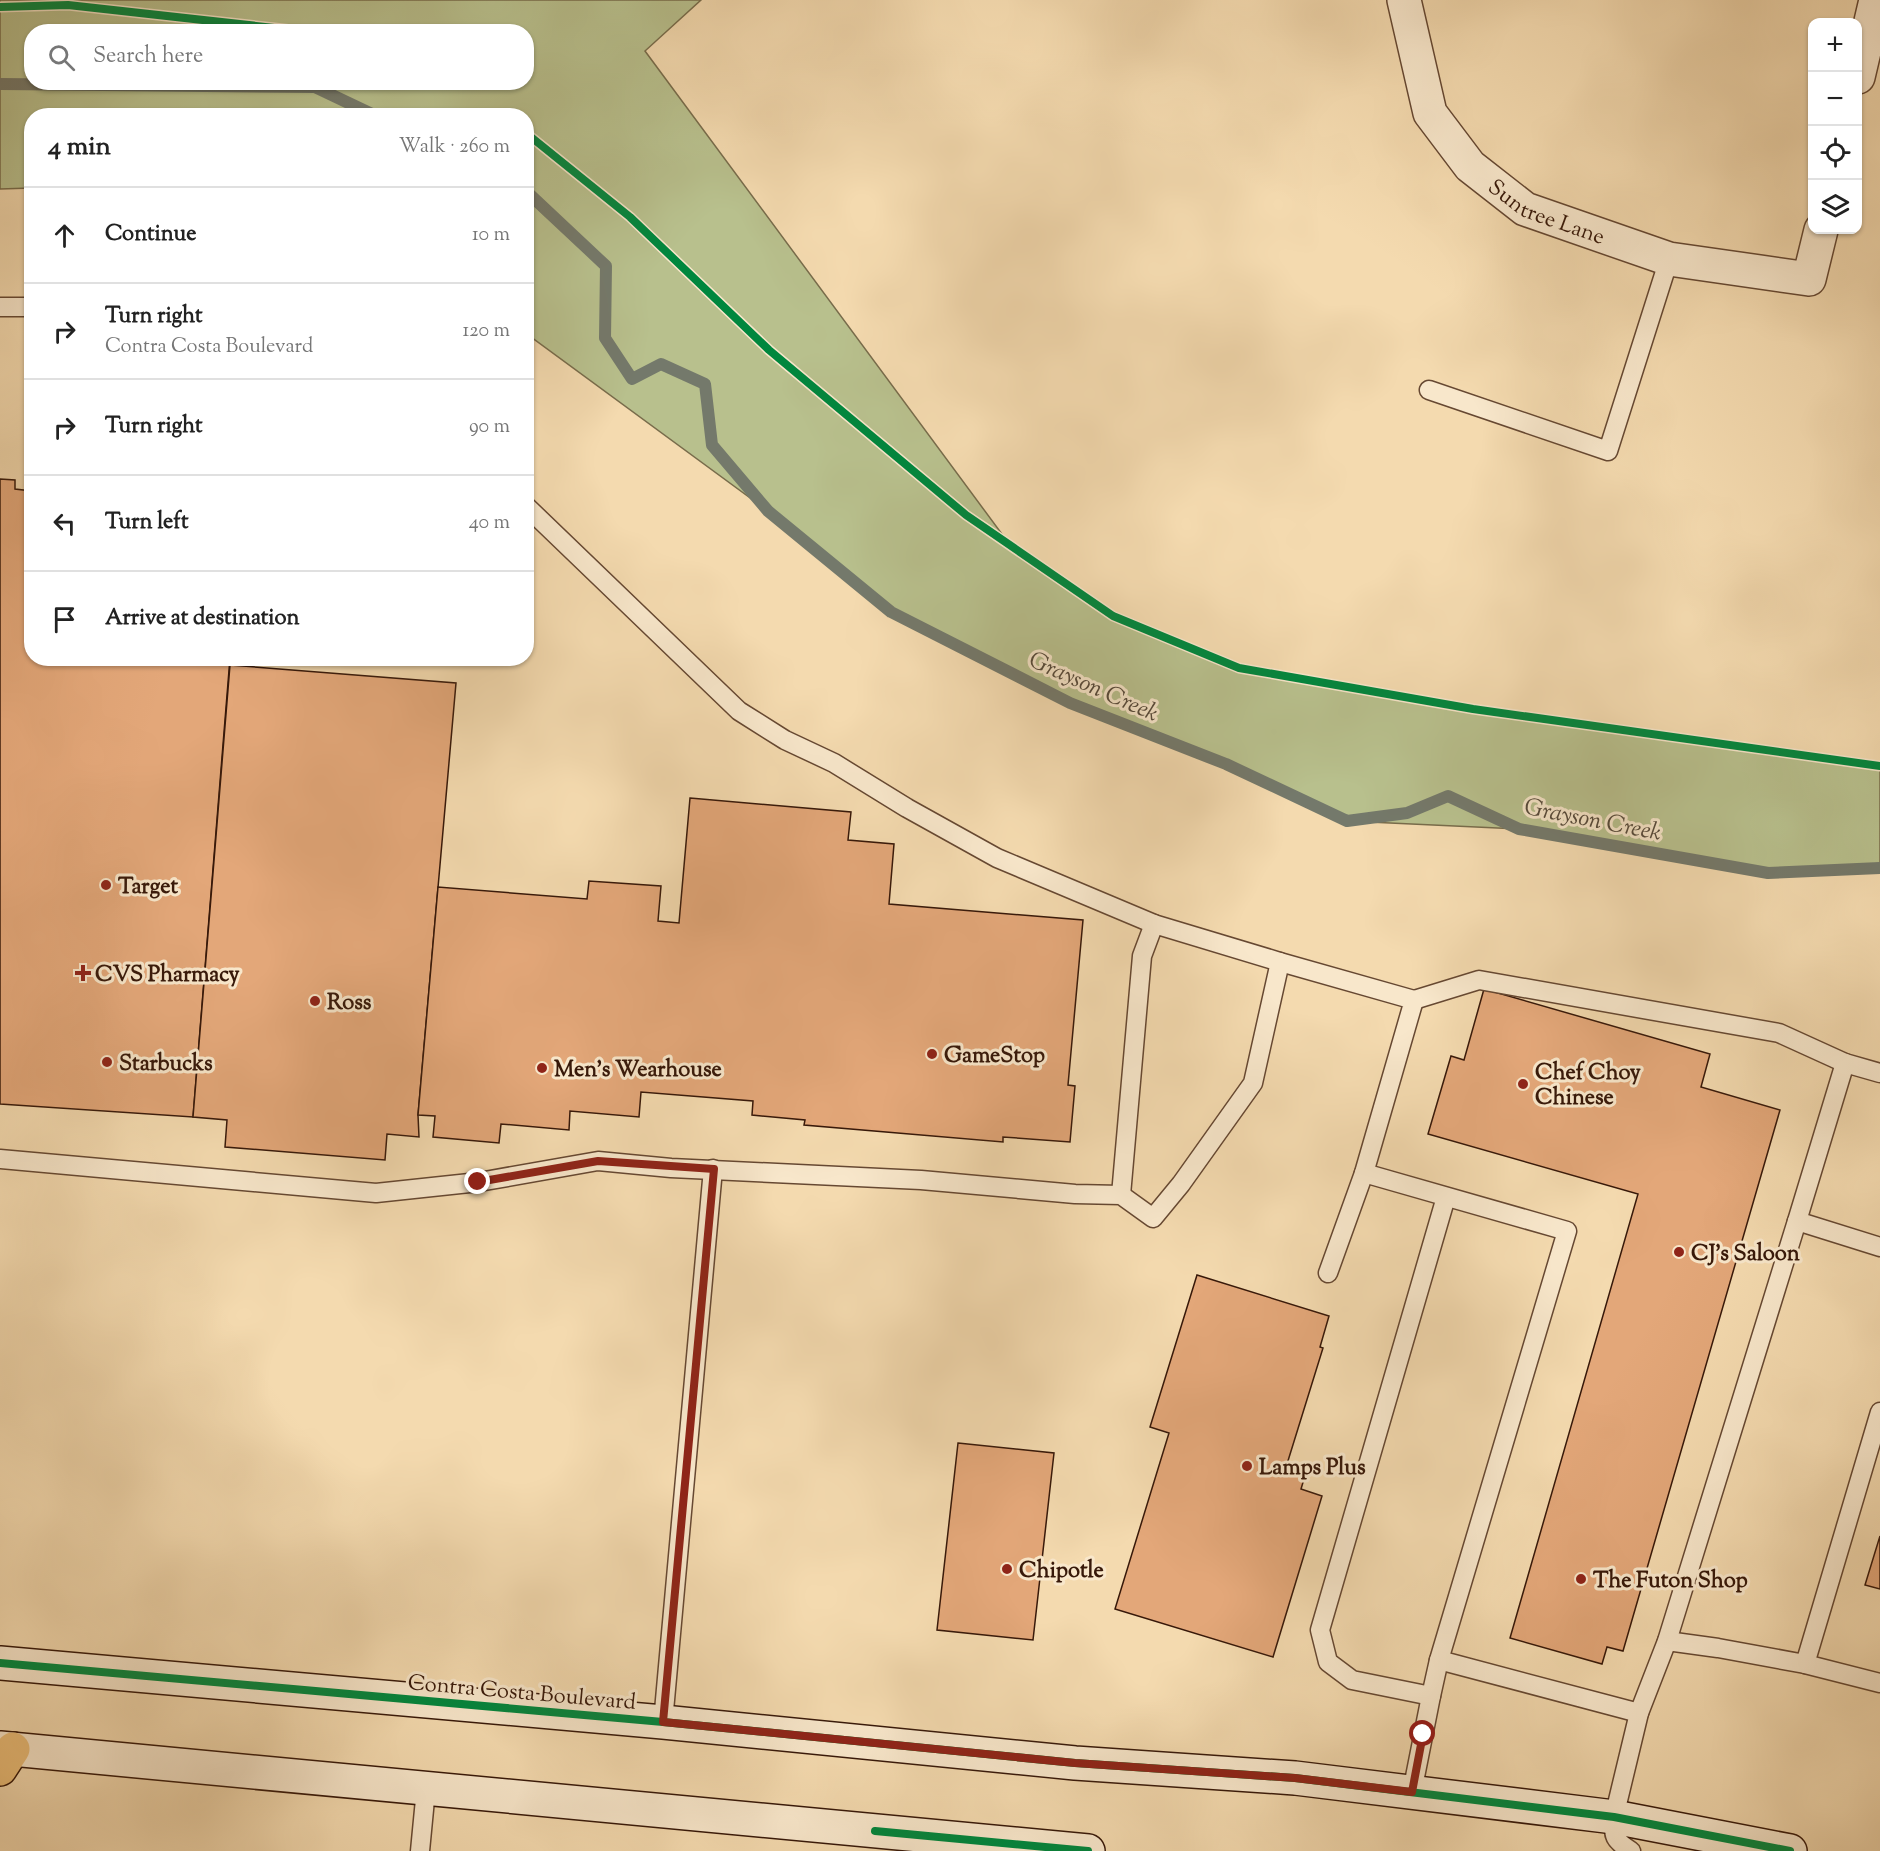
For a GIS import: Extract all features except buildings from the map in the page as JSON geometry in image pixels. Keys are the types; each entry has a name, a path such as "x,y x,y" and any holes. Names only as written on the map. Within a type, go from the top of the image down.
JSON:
{"main road":[{"name":"Suntree Lane","path":"1404,0 1430,113 1470,166 1525,209 1669,259 1809,279 1820,234"},
{"path":"1858,72 1876,0"},
{"name":"Contra Costa Boulevard","path":"0,1663 663,1722 1075,1763 1295,1778 1614,1817 1790,1851"},
{"path":"4,1756 426,1789 874,1841 1088,1851"}],"lane":[{"path":"1430,390 1608,451 1669,259"},
{"path":"0,307 24,307"},
{"path":"534,514 739,711 785,740 834,764 906,808 997,858 1154,924 1414,1000 1479,980 1779,1033 1845,1063 1880,1073"},
{"path":"1121,1195 1142,956 1154,924"},
{"path":"0,1160 376,1192 478,1182 598,1161 921,1180 1074,1194 1121,1195 1154,1218 1237,1107 1252,1083 1280,962"},
{"path":"1328,1273 1364,1173 1414,1000"},
{"path":"1630,1851 1615,1839 1613,1832 1614,1817 1639,1713 1668,1641 1845,1063"},
{"path":"663,1722 714,1169"},
{"path":"1364,1173 1567,1232 1439,1660 1412,1792"},
{"path":"1431,1696 1352,1680 1328,1662 1320,1630 1446,1197"},
{"path":"1797,1221 1880,1247"},
{"path":"1805,1664 1880,1412"},
{"path":"1668,1641 1805,1664 1880,1683"},
{"path":"1439,1660 1639,1713"},
{"path":"420,1851 426,1789"}],"green space":[{"path":"0,0 701,0 645,51 1010,545 1113,616 1239,668 1473,709 1880,766 1880,868 1768,873 1519,829 1347,821 1226,764 1070,703 891,612 768,511 534,339 534,108 24,108 24,188 0,189"}],"waterway":[{"name":"Grayson Creek","path":"0,84 24,84"},
{"name":"Grayson Creek","path":"321,90 359,108"},
{"name":"Grayson Creek","path":"534,198 606,266 605,338 632,379 661,364 705,384 712,445 768,511 891,612 1070,703 1226,764 1347,821 1407,813 1448,796 1519,829 1768,873 1880,868"}],"cycle path":[{"path":"0,7 68,5 239,24"},
{"path":"534,139 630,217 769,350 966,515 1113,616 1239,668 1473,709 1880,766"},
{"path":"0,1663 663,1722 1075,1763 1295,1778 1614,1817 1790,1851"},
{"path":"875,1831 1088,1851"}],"place":[{"name":"Target","path":"106,885"},
{"name":"CVS Pharmacy","path":"83,973"},
{"name":"Ross","path":"315,1001"},
{"name":"GameStop","path":"932,1054"},
{"name":"Starbucks","path":"107,1062"},
{"name":"Men's Wearhouse","path":"542,1068"},
{"name":"Chef Choy Chinese","path":"1523,1084"},
{"name":"CJ's Saloon","path":"1679,1252"},
{"name":"Lamps Plus","path":"1247,1466"},
{"name":"Chipotle","path":"1007,1569"},
{"name":"The Futon Shop","path":"1581,1579"}],"route":[{"path":"478,1182 598,1161 671,1168 714,1169 663,1722 1075,1763 1295,1778 1412,1792 1423,1734"}]}
